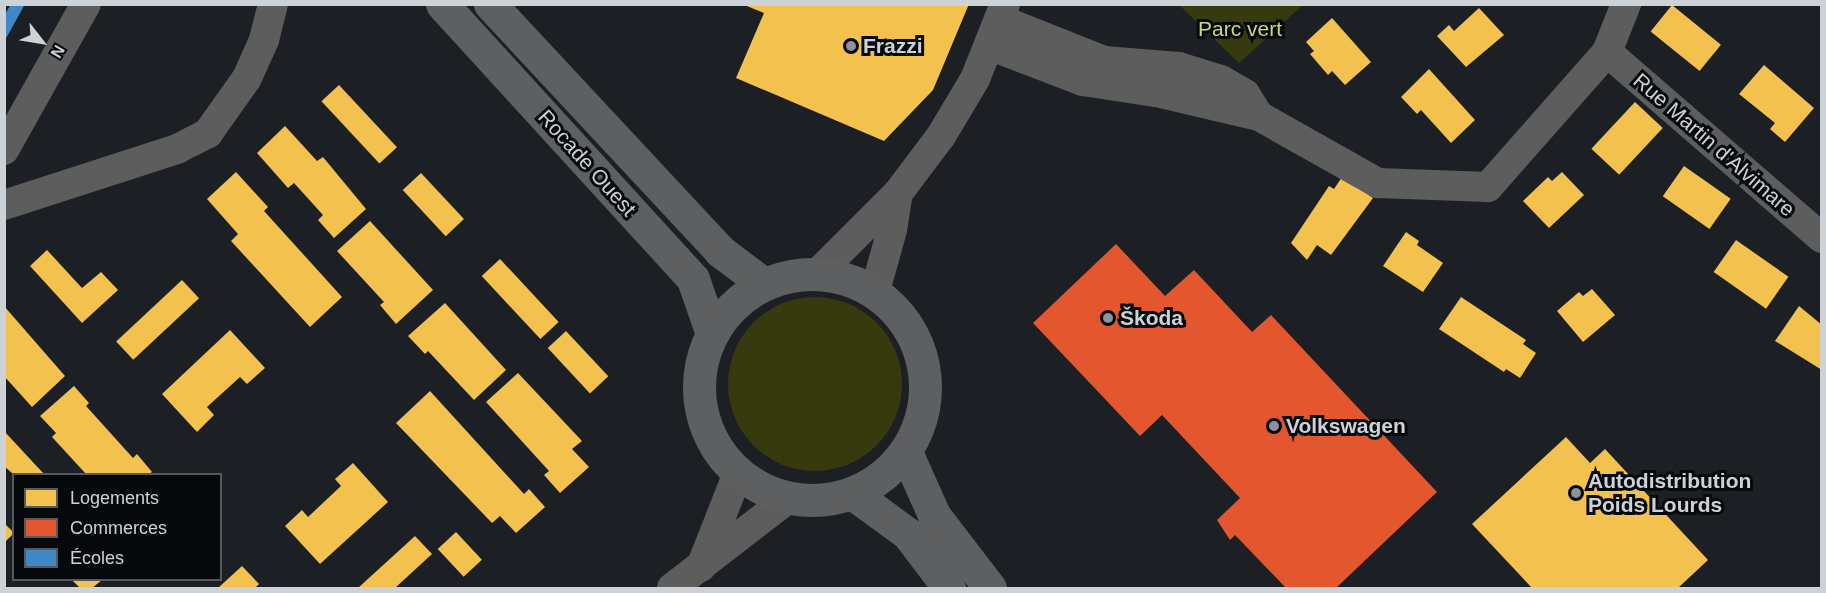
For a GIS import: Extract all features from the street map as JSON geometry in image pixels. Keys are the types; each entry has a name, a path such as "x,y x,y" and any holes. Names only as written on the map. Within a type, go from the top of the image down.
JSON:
{"main road":[{"name":"Rocade Ouest","path":"442,4 693,279 712,334"},
{"name":"Rocade Ouest","path":"490,4 720,251 764,284"},
{"path":"818,273 848,278 875,291 902,316 919,347 926,383 921,419 906,452 882,477 852,494 821,500 789,498 761,489 738,473 717,450 705,423 699,393 701,363 712,334 731,308 764,284 790,275 818,273"},
{"path":"906,452 934,515 990,588"},
{"path":"852,494 908,534 949,588"}],"street":[{"path":"4,150 86,4"},
{"path":"4,205 177,149 208,134 247,78 264,40 273,4"},
{"path":"818,273 898,193 941,136 975,79 998,23 1083,81 1156,92 1259,116 1378,183 1488,187 1607,52 1626,4"},
{"name":"Rue Martin d'Alvimare","path":"1607,52 1821,238"},
{"path":"875,291 892,230 898,193"},
{"path":"701,567 738,473"},
{"path":"672,588 789,498"}],"green space":[{"name":"Parc vert","path":"1179,5 1303,5 1239,63"},
{"path":"815,297 832,298 848,303 877,322 896,351 901,367 901,401 896,417 877,446 848,465 832,470 815,471 798,470 782,465 753,446 734,417 729,401 728,384 729,367 734,351 753,322 782,303 798,298"}],"building: Logements":[{"name":"Frazzi","path":"742,4 969,4 933,90 884,141 736,78 764,13"},
{"path":"1672,5 1721,45 1700,71 1651,31"},
{"path":"1479,8 1504,35 1466,67 1437,36 1449,25 1454,31"},
{"path":"1332,18 1371,62 1345,85 1332,71 1328,75 1310,54 1314,51 1306,42"},
{"path":"1764,65 1814,108 1785,142 1770,129 1775,123 1739,94"},
{"path":"1429,69 1475,120 1451,143 1421,110 1417,114 1401,97"},
{"path":"339,85 397,147 379,164 321,101"},
{"path":"1635,102 1663,128 1619,175 1591,149"},
{"path":"285,126 317,161 323,157 366,209 334,238 318,220 323,215 294,183 288,188 257,153"},
{"path":"1684,166 1731,199 1709,229 1663,196"},
{"path":"236,172 268,207 264,211 342,297 310,327 231,241 238,234 207,199"},
{"path":"1562,172 1584,195 1549,228 1523,201 1548,177 1552,181"},
{"path":"421,173 464,219 446,236 403,190"},
{"path":"1342,177 1373,198 1331,255 1317,245 1307,260 1291,243 1329,186 1334,189"},
{"path":"370,221 433,290 396,324 380,305 384,302 337,251"},
{"path":"1406,232 1419,241 1417,245 1443,263 1423,292 1383,266"},
{"path":"1736,240 1788,277 1766,309 1714,272"},
{"path":"47,250 82,288 101,272 118,290 82,323 30,266"},
{"path":"500,259 559,322 540,339 482,276"},
{"path":"182,280 199,298 133,360 116,341"},
{"path":"1592,289 1615,315 1583,342 1557,311 1579,292 1583,296"},
{"path":"1461,297 1526,340 1523,344 1536,353 1520,378 1506,369 1504,372 1439,329"},
{"path":"445,303 506,370 474,400 428,351 425,354 408,336"},
{"path":"4,306 65,376 32,407 4,376"},
{"path":"1799,306 1822,325 1822,370 1775,341"},
{"path":"230,330 265,368 247,384 240,377 207,407 214,415 197,432 162,394"},
{"path":"566,331 608,376 590,393 548,348"},
{"path":"518,373 582,441 572,449 589,467 560,493 544,475 549,471 486,402"},
{"path":"74,386 89,403 86,406 133,458 137,454 152,472 85,473 52,437 56,433 40,416"},
{"path":"430,391 524,494 529,489 545,507 516,533 500,516 492,523 396,423"},
{"path":"4,431 43,473 12,473 4,466"},
{"name":"Autodistribution Poids Lourds","path":"1566,437 1590,463 1605,449 1708,560 1678,588 1532,588 1472,524"},
{"path":"353,463 388,502 320,564 285,526 302,510 308,517 341,486 335,479"},
{"path":"4,523 12,531 12,535 4,543"},
{"path":"456,532 482,560 464,577 438,549"},
{"path":"415,536 432,554 395,588 358,588"},
{"path":"242,566 259,584 255,588 218,588"},
{"path":"73,581 101,581 92,588 80,588"}],"building: Commerces":[{"name":"Volkswagen","path":"1116,244 1165,296 1194,270 1252,332 1271,315 1437,492 1336,588 1286,588 1235,535 1230,540 1217,520 1240,498 1162,415 1140,436 1033,323"}],"building: Écoles":[{"path":"11,4 25,4 4,42 4,16"}],"place":[{"name":"Frazzi","path":"851,46"},
{"name":"Škoda","path":"1108,318"},
{"name":"Volkswagen","path":"1274,426"},
{"name":"Autodistribution Poids Lourds","path":"1576,493"}]}
